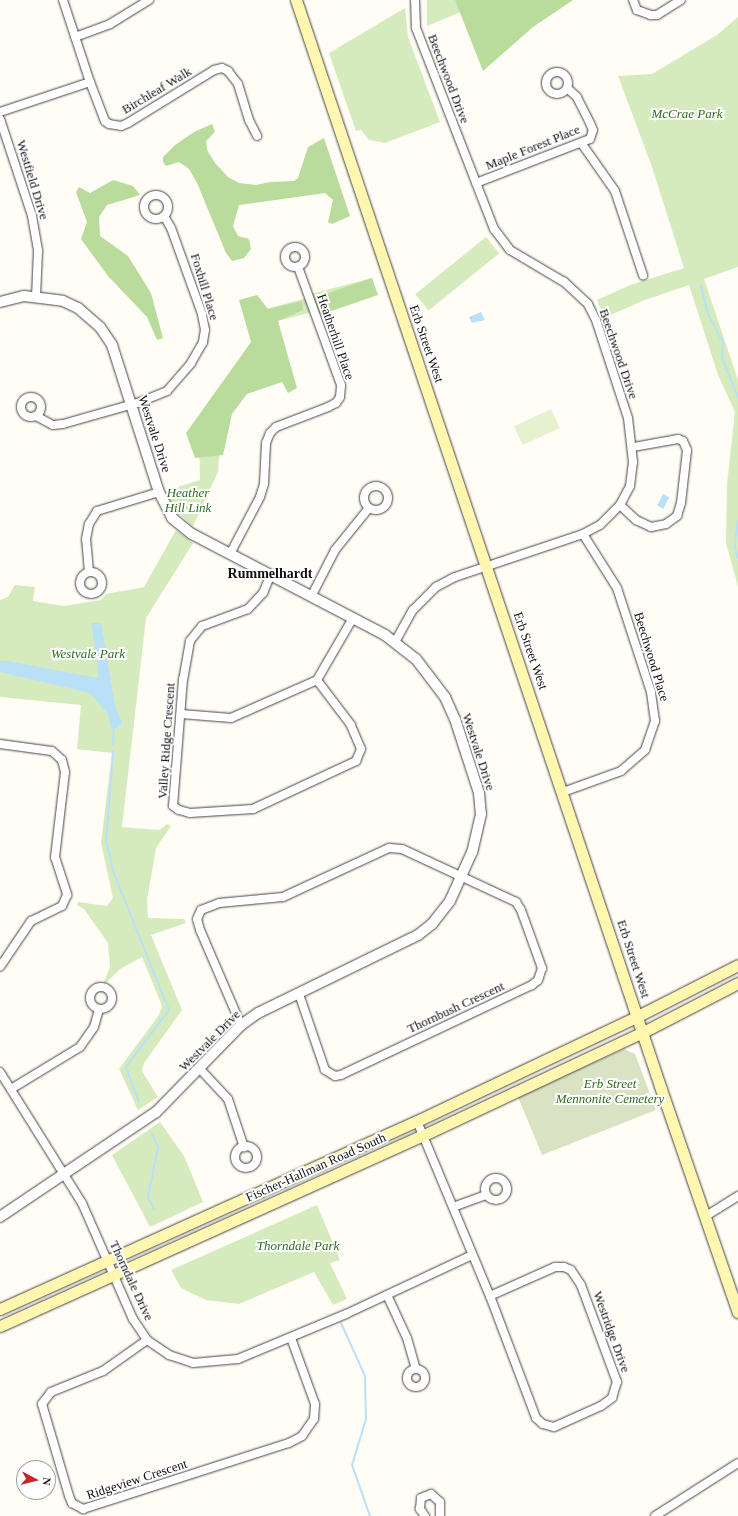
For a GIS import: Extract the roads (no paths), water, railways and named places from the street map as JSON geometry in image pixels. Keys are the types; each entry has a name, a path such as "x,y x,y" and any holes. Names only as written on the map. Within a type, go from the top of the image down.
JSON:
{"main road":[{"name":"Erb Street West","path":"296,0 738,1312"},
{"name":"Fischer-Hallman Road South","path":"0,1308 417,1121 638,1016 738,965"},
{"name":"Fischer-Hallman Road South","path":"0,1326 424,1135 643,1032 738,983"}],"street":[{"name":"Birchleaf Walk","path":"63,0 90,82 105,121 114,126 121,126 214,70 222,68 228,71 238,84 249,120 257,136"},
{"path":"75,37 110,24 149,0"},
{"name":"Beechwood Drive","path":"395,642 413,610 432,591 455,577 583,534 600,525 620,505 630,486 633,447 621,395 596,320 588,304 564,282 510,250 494,229 416,28 416,0"},
{"path":"633,0 637,10 651,16 657,15 681,0"},
{"path":"0,112 90,82"},
{"name":"Maple Forest Place","path":"476,183 582,144 590,139 592,130 577,97 567,88"},
{"name":"Westfield Drive","path":"0,120 32,216 38,251 36,296"},
{"path":"582,144 615,191 643,275"},
{"name":"Foxhill Place","path":"36,416 52,424 63,424 158,396 175,384 203,342 205,330 202,314 187,268 164,216"},
{"name":"Heatherhill Place","path":"230,554 260,497 265,473 266,443 270,433 276,427 336,403 340,397 341,385 298,267"},
{"name":"Westvale Drive","path":"0,302 24,296 36,296 63,301 78,308 100,328 112,345 159,492 172,518 192,534 353,618 395,642 431,675 445,697 479,793 481,814 479,832 443,912 418,935 258,1013 241,1025 200,1069 156,1112 0,1217"},
{"path":"620,505 636,520 651,527 666,524 677,516 681,503 687,450 682,441 678,438 633,447"},
{"path":"88,572 86,539 89,524 97,511 159,492"},
{"path":"311,597 335,550 368,508"},
{"name":"Beechwood Place","path":"563,792 621,771 645,750 655,721 651,692 617,588 583,534"},
{"name":"Valley Ridge Crescent","path":"270,576 263,593 248,609 202,626 195,633 186,650 174,806 178,810 190,813 253,809 348,765 360,756 360,743 351,725 316,680"},
{"path":"181,714 231,718 316,680 353,618"},
{"path":"0,744 52,751 62,760 64,772 54,857 67,895 62,906 31,921 0,967"},
{"path":"241,1025 198,923 198,914 206,906 283,897 389,848 402,849 460,877"},
{"name":"Thornbush Crescent","path":"298,994 325,1070 335,1076 341,1075 532,985 538,980 542,968 522,910 507,897 460,877"},
{"path":"11,1089 80,1047 94,1027 99,1009"},
{"path":"200,1069 228,1099 244,1146"},
{"name":"Thorndale Drive","path":"0,1072 65,1174 108,1259 133,1319 147,1340 169,1355 193,1363 238,1359 291,1338 472,1255"},
{"name":"Westridge Drive","path":"417,1121 490,1296 532,1409 543,1424 554,1426 563,1424 601,1406 612,1398 616,1382 581,1285 571,1270 564,1267 555,1267 490,1296"},
{"path":"453,1207 486,1195"},
{"path":"706,1216 738,1196"},
{"path":"387,1295 407,1338 416,1369"},
{"name":"Ridgeview Crescent","path":"147,1340 102,1370 51,1392 42,1404 69,1496 72,1503 83,1509 289,1443 302,1436 314,1419 315,1404 291,1338"},
{"path":"655,1516 738,1464"},
{"path":"425,1516 420,1509 421,1498 431,1494 440,1502 440,1516"}],"water":[{"path":"481,312 485,320 472,323 469,317"},
{"path":"663,494 669,497 663,509 657,506"},
{"path":"91,623 101,623 115,705 122,722 118,728 111,729 108,714 90,693 0,672 0,661 8,661 98,678 97,660"}],"waterway":[{"path":"701,286 708,314 723,342 722,358 738,397"},
{"path":"738,521 735,547 738,558"},
{"path":"113,745 114,728"},
{"path":"113,752 106,840 113,871 169,1010 126,1067 139,1102"},
{"path":"152,1134 158,1147 148,1197 154,1209"},
{"path":"341,1323 365,1376 366,1419 352,1465 370,1516"}],"district":[{"name":"Rummelhardt","path":"270,574"}],"park label":[{"name":"McCrae Park","path":"687,114"},
{"name":"Heather Hill Link","path":"188,502"},
{"name":"Westvale Park","path":"88,654"},
{"name":"Erb Street Mennonite Cemetery","path":"610,1092"},
{"name":"Thorndale Park","path":"298,1246"}]}
